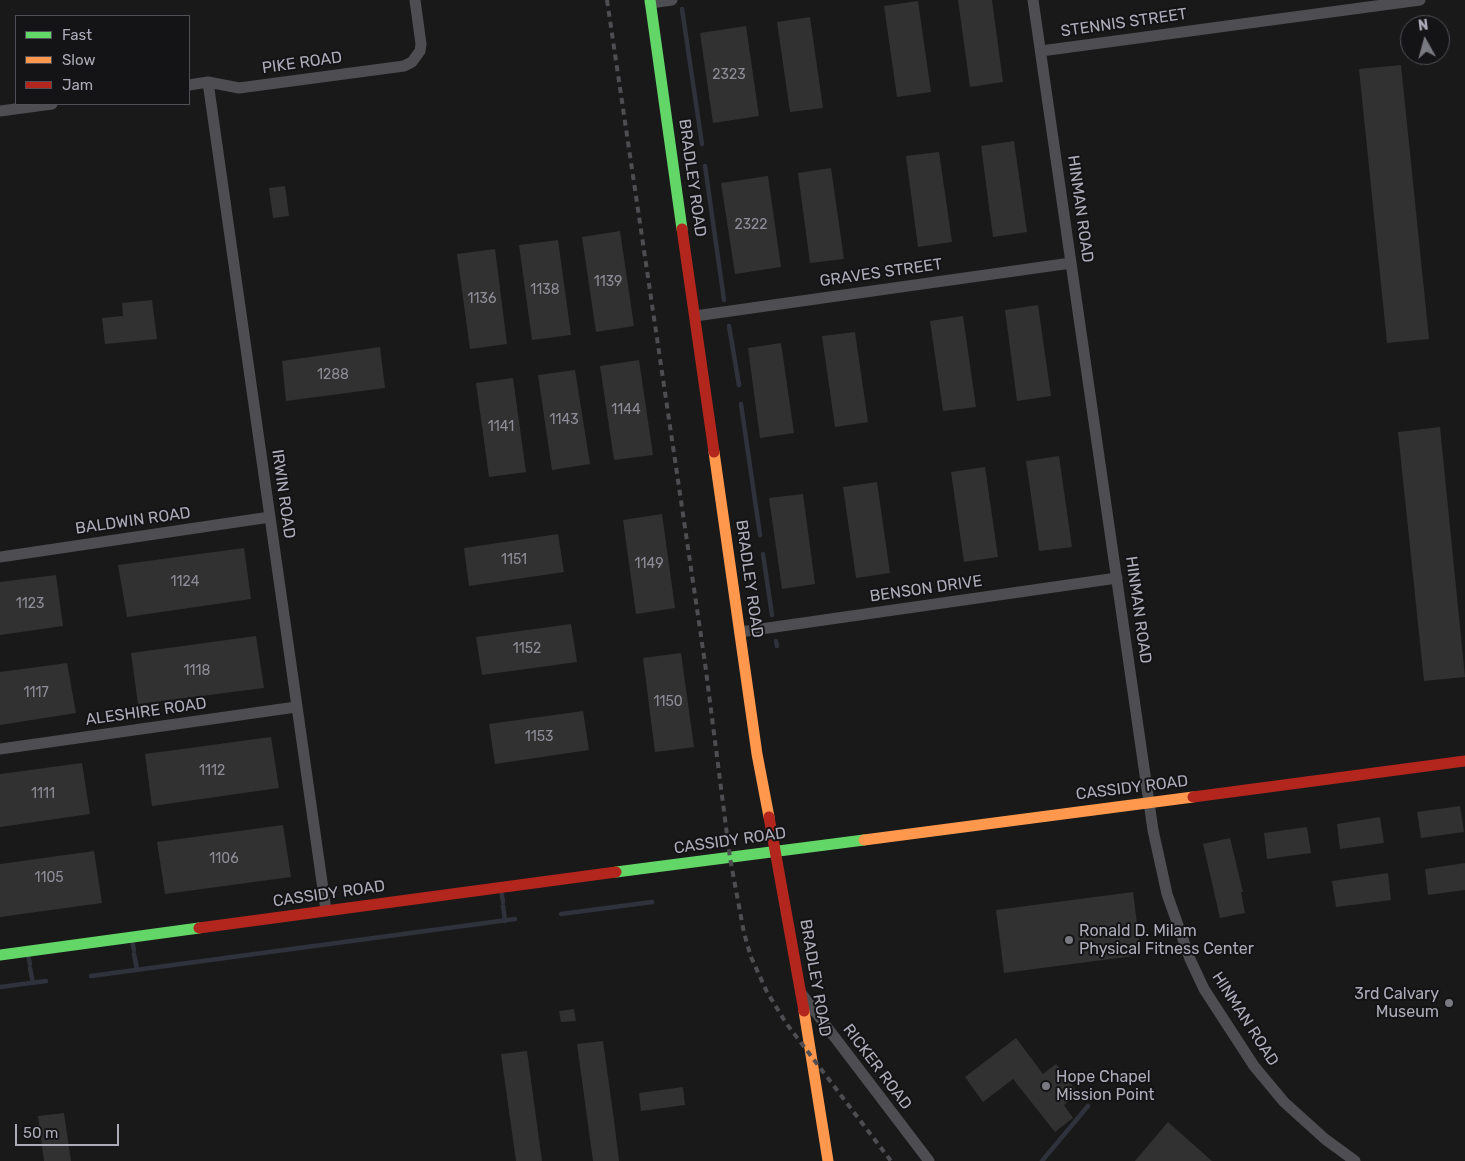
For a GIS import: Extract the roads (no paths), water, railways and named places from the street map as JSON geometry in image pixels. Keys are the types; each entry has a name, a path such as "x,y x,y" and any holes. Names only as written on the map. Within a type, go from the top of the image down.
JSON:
{"street":[{"name":"PIKE ROAD","path":"190,85 208,82 239,88 404,66 412,62 420,51 421,44 415,0"},
{"path":"650,2 672,0"},
{"name":"HINMAN ROAD","path":"1033,0 1152,830 1167,894 1190,959 1204,989 1254,1066 1284,1102 1325,1139 1355,1161"},
{"name":"STENNIS STREET","path":"1041,51 1420,0"},
{"name":"BRADLEY ROAD","path":"650,2 757,754 813,1061 828,1161"},
{"name":"IRWIN ROAD","path":"208,82 326,910"},
{"path":"0,111 45,105"},
{"name":"GRAVES STREET","path":"695,316 1071,263"},
{"name":"BALDWIN ROAD","path":"0,556 270,518"},
{"name":"BENSON DRIVE","path":"740,632 1117,578"},
{"name":"ALESHIRE ROAD","path":"0,749 296,707"},
{"name":"CASSIDY ROAD","path":"0,955 326,910 1465,761"},
{"name":"RICKER ROAD","path":"800,992 929,1161"}],"waterway":[{"path":"682,9 702,144"},
{"path":"705,166 724,300"},
{"path":"729,326 739,385"},
{"path":"741,404 760,535"},
{"path":"763,554 772,615"},
{"path":"776,641 777,646"},
{"path":"501,889 503,902"},
{"path":"561,914 652,902"},
{"path":"503,906 505,921"},
{"path":"91,976 515,919"},
{"path":"132,941 134,950"},
{"path":"134,954 137,969"},
{"path":"28,955 30,964"},
{"path":"30,968 33,983"},
{"path":"0,987 46,981"},
{"path":"1042,1161 1088,1106"}],"railway":[{"path":"607,0 705,663 730,858 744,933 751,957 767,992 786,1023 891,1161"}],"place":[{"name":"Ronald D. Milam Physical Fitness Center","path":"1069,940"},
{"name":"3rd Calvary Museum","path":"1449,1003"},
{"name":"Hope Chapel Mission Point","path":"1046,1086"}]}
